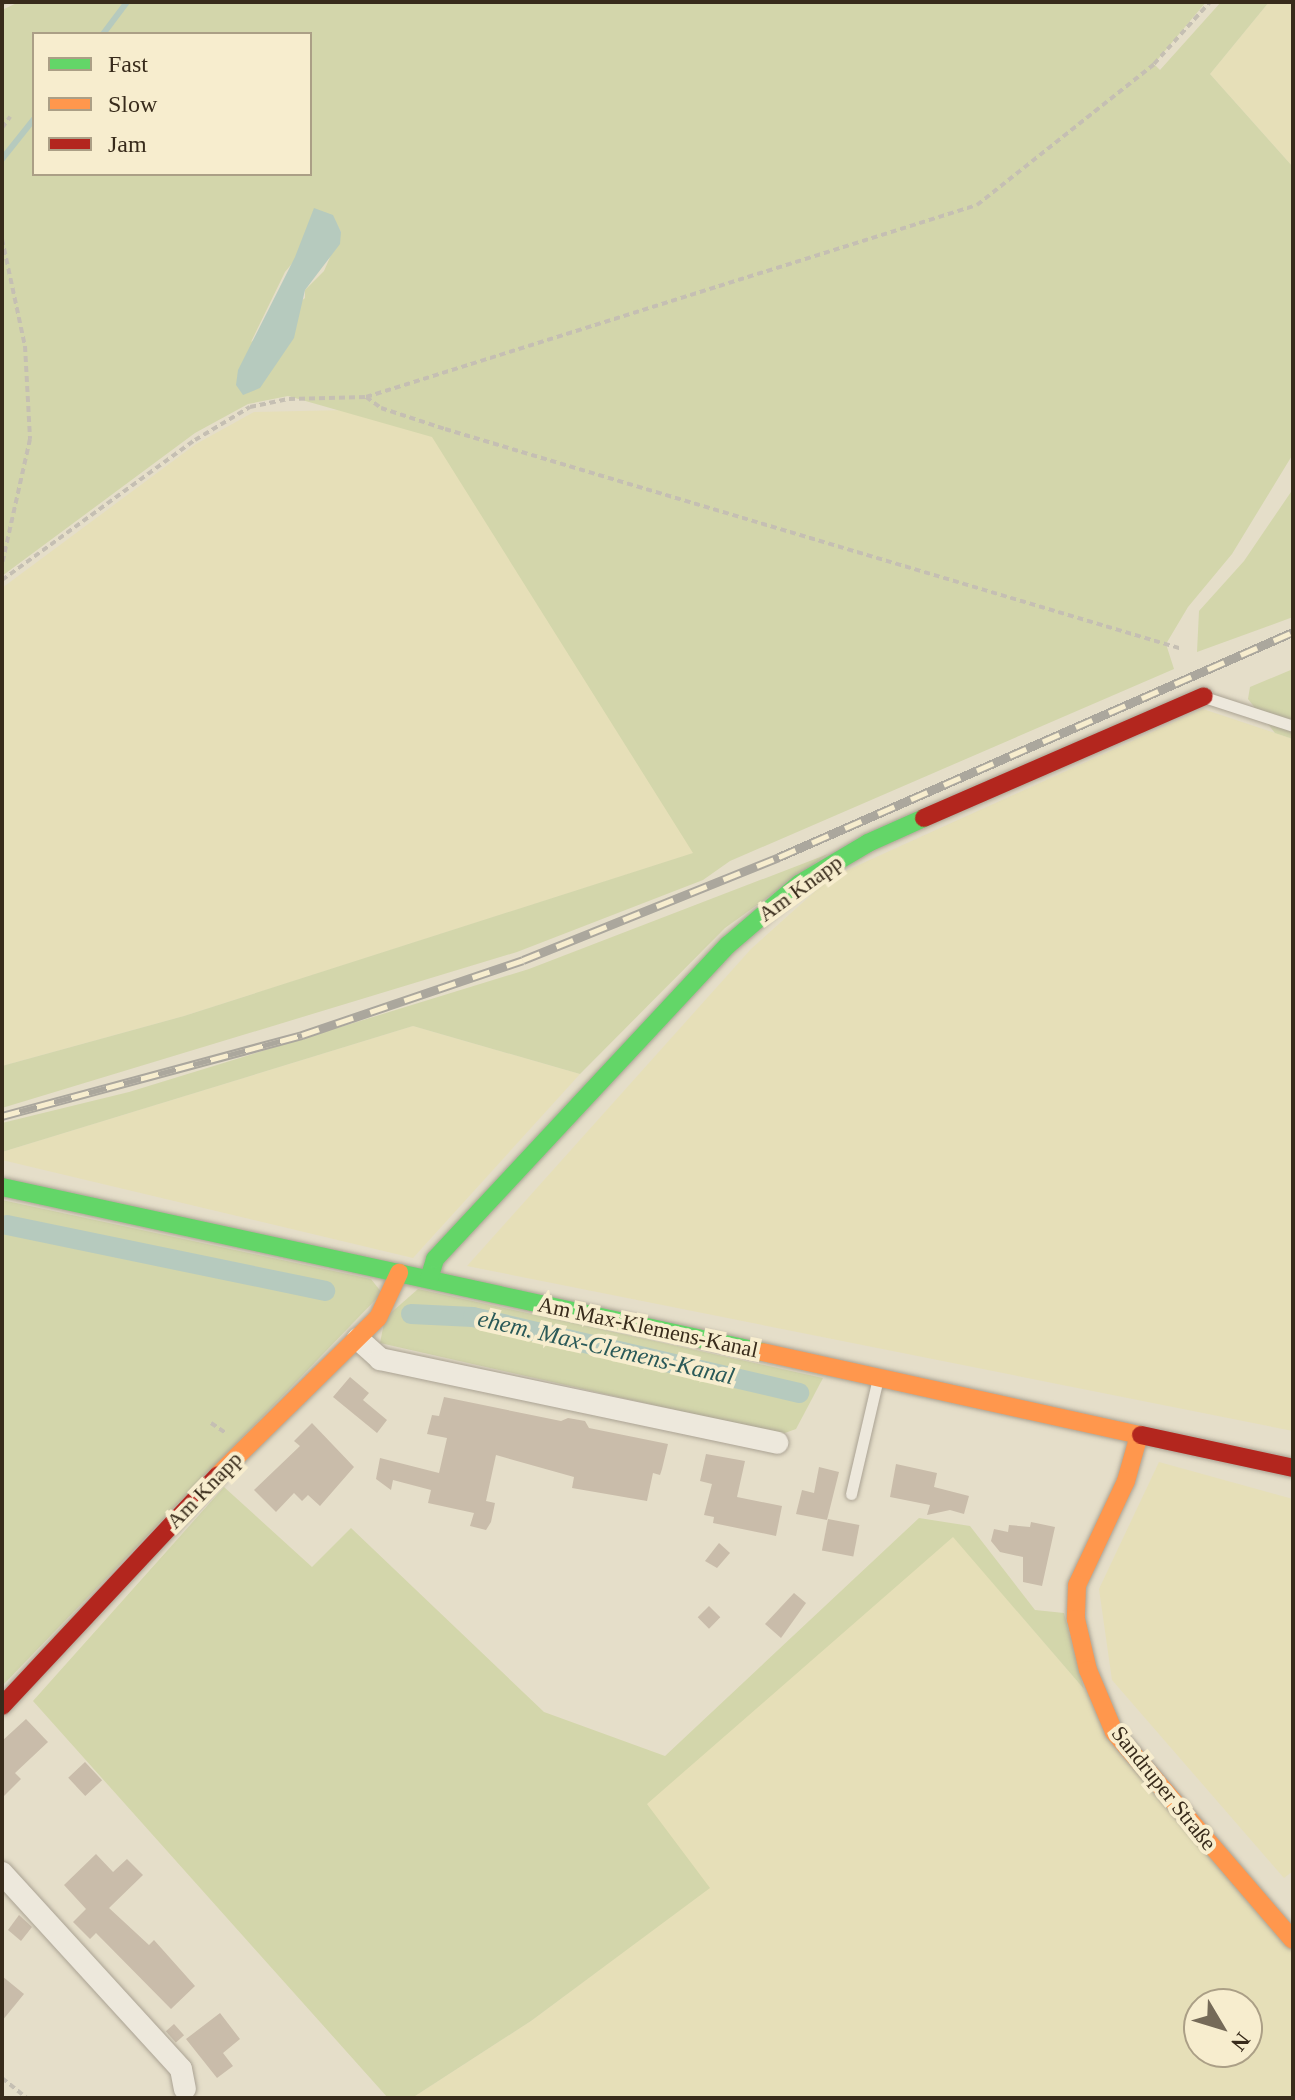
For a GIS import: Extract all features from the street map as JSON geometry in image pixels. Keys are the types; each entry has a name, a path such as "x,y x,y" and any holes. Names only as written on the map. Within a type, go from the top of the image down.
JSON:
{"street":[{"name":"Am Knapp","path":"429,1279 435,1259 658,1019 728,945 799,884 868,843 1204,696"},
{"name":"Am Max-Klemens-Kanal","path":"2,1187 429,1279 877,1383 1293,1468"},
{"name":"Am Knapp","path":"2,1706 215,1478 378,1318 399,1273"},
{"path":"358,1339 380,1359 777,1443"},
{"name":"Sandruper Straße","path":"1139,1435 1126,1481 1077,1585 1076,1619 1088,1670 1114,1732 1293,1940"},
{"path":"2,1873 181,2069 185,2089"}],"lane":[{"name":"Am Knapp","path":"1204,696 1293,726"},
{"path":"851,1494 877,1383"}],"path":[{"path":"2,580 195,440 250,407 289,399 366,397 977,205 1154,64 1210,2"},
{"path":"2,128 10,117"},
{"path":"2,239 25,346 30,439 2,564"},
{"path":"366,397 381,408 445,429 1182,649"},
{"path":"2,2078 27,2098"}],"shaded area":[{"path":"1269,2 1293,2 1293,167 1210,74"},
{"path":"314,208 333,215 341,232 340,244 305,290 294,338 260,388 243,395 236,385 238,370 295,257"},
{"path":"348,410 433,437 694,853 184,1016 2,1066 2,588 196,444 254,412"},
{"path":"1203,709 1293,739 1293,1431 467,1266 751,949 830,878"},
{"path":"413,1026 580,1074 413,1258 2,1160 2,1152"},
{"path":"1159,1462 1293,1499 1293,1871 1284,1878 1112,1680 1099,1589"},
{"path":"953,1536 1084,1689 1293,1950 1293,2098 412,2098 531,2021 709,1888 646,1804"}],"green space":[{"path":"19,2 1206,2 1154,64 1160,70 1221,2 1269,2 1210,74 1293,167 1293,454 1232,554 1188,607 1166,644 1174,669 730,861 703,880 517,952 2,1108 2,1066 184,1016 693,853 432,437 288,396 248,404 195,433 2,576 2,10","holes":["332,215 341,232 324,271 305,290 305,298 251,342 285,272"]},
{"path":"1293,489 1293,617 1197,652 1199,611 1244,561"},
{"path":"1293,669 1293,739 1275,733 1248,699 1250,687"},
{"path":"828,854 725,928 580,1074 413,1026 2,1152 2,1123 129,1092 529,969"},
{"path":"2,1200 371,1279 382,1293 2,1686"},
{"path":"418,1289 823,1378 796,1429 782,1434 380,1343 385,1318"},
{"path":"224,1487 312,1567 351,1528 544,1712 665,1756 919,1518 970,1526 1035,1610 1064,1613 1084,1689 953,1537 647,1804 710,1888 531,2021 412,2098 388,2098 33,1701"}],"building":[{"path":"350,1377 369,1393 363,1400 387,1420 377,1433 333,1397"},
{"path":"444,1397 561,1421 568,1418 585,1421 589,1428 668,1444 660,1475 653,1473 647,1501 572,1488 574,1477 496,1455 486,1501 495,1503 491,1522 486,1530 470,1526 474,1513 428,1503 431,1490 393,1480 391,1490 376,1479 380,1458 439,1473 447,1438 427,1434 432,1415 439,1416"},
{"path":"312,1423 354,1467 320,1506 308,1495 302,1501 294,1493 276,1512 254,1490 300,1446 294,1441"},
{"path":"706,1454 745,1461 737,1497 782,1506 776,1536 713,1523 714,1517 704,1515 712,1484 700,1481"},
{"path":"896,1464 937,1473 934,1487 969,1496 964,1514 950,1510 927,1515 930,1505 890,1497"},
{"path":"819,1467 839,1472 827,1520 796,1514 802,1490 814,1493"},
{"path":"828,1519 859,1525 853,1557 822,1550"},
{"path":"1031,1522 1055,1527 1042,1586 1023,1582 1023,1557 1000,1552 991,1541 994,1529 1008,1532 1009,1525 1030,1527"},
{"path":"719,1543 730,1553 717,1568 705,1561"},
{"path":"794,1593 806,1603 781,1638 765,1624"},
{"path":"709,1606 720,1617 709,1629 698,1617"},
{"path":"26,1719 48,1742 15,1773 21,1779 2,1798 2,1741"},
{"path":"85,1762 102,1780 85,1796 68,1778"},
{"path":"96,1854 113,1872 127,1859 143,1875 109,1908 149,1945 154,1940 195,1986 171,2009 96,1933 90,1939 73,1922 86,1909 64,1885"},
{"path":"19,1915 32,1927 21,1941 8,1930"},
{"path":"2,1976 24,1994 2,2021"},
{"path":"220,2013 240,2039 223,2053 233,2066 217,2078 186,2039"},
{"path":"174,2024 184,2035 176,2043 166,2031"}],"waterway":[{"path":"104,32 127,2"},
{"path":"2,159 32,122"},
{"name":"ehem. Max-Clemens-Kanal","path":"7,1225 325,1291"},
{"name":"ehem. Max-Clemens-Kanal","path":"411,1314 473,1317 799,1393"}],"railway":[{"path":"2,1116 302,1035 523,960 779,857 1293,632"}],"traffic: fast":[{"path":"429,1279 435,1259 728,945 799,884 868,843 924,818"},
{"path":"2,1187 762,1352"}],"traffic: slow":[{"path":"218,1475 378,1318 399,1273"},
{"path":"762,1352 1141,1435"},
{"path":"1139,1435 1126,1481 1077,1585 1076,1619 1088,1670 1114,1732 1293,1940"}],"traffic: jam":[{"path":"924,818 1204,696"},
{"path":"1141,1435 1293,1468"},
{"path":"2,1706 218,1475"}]}
